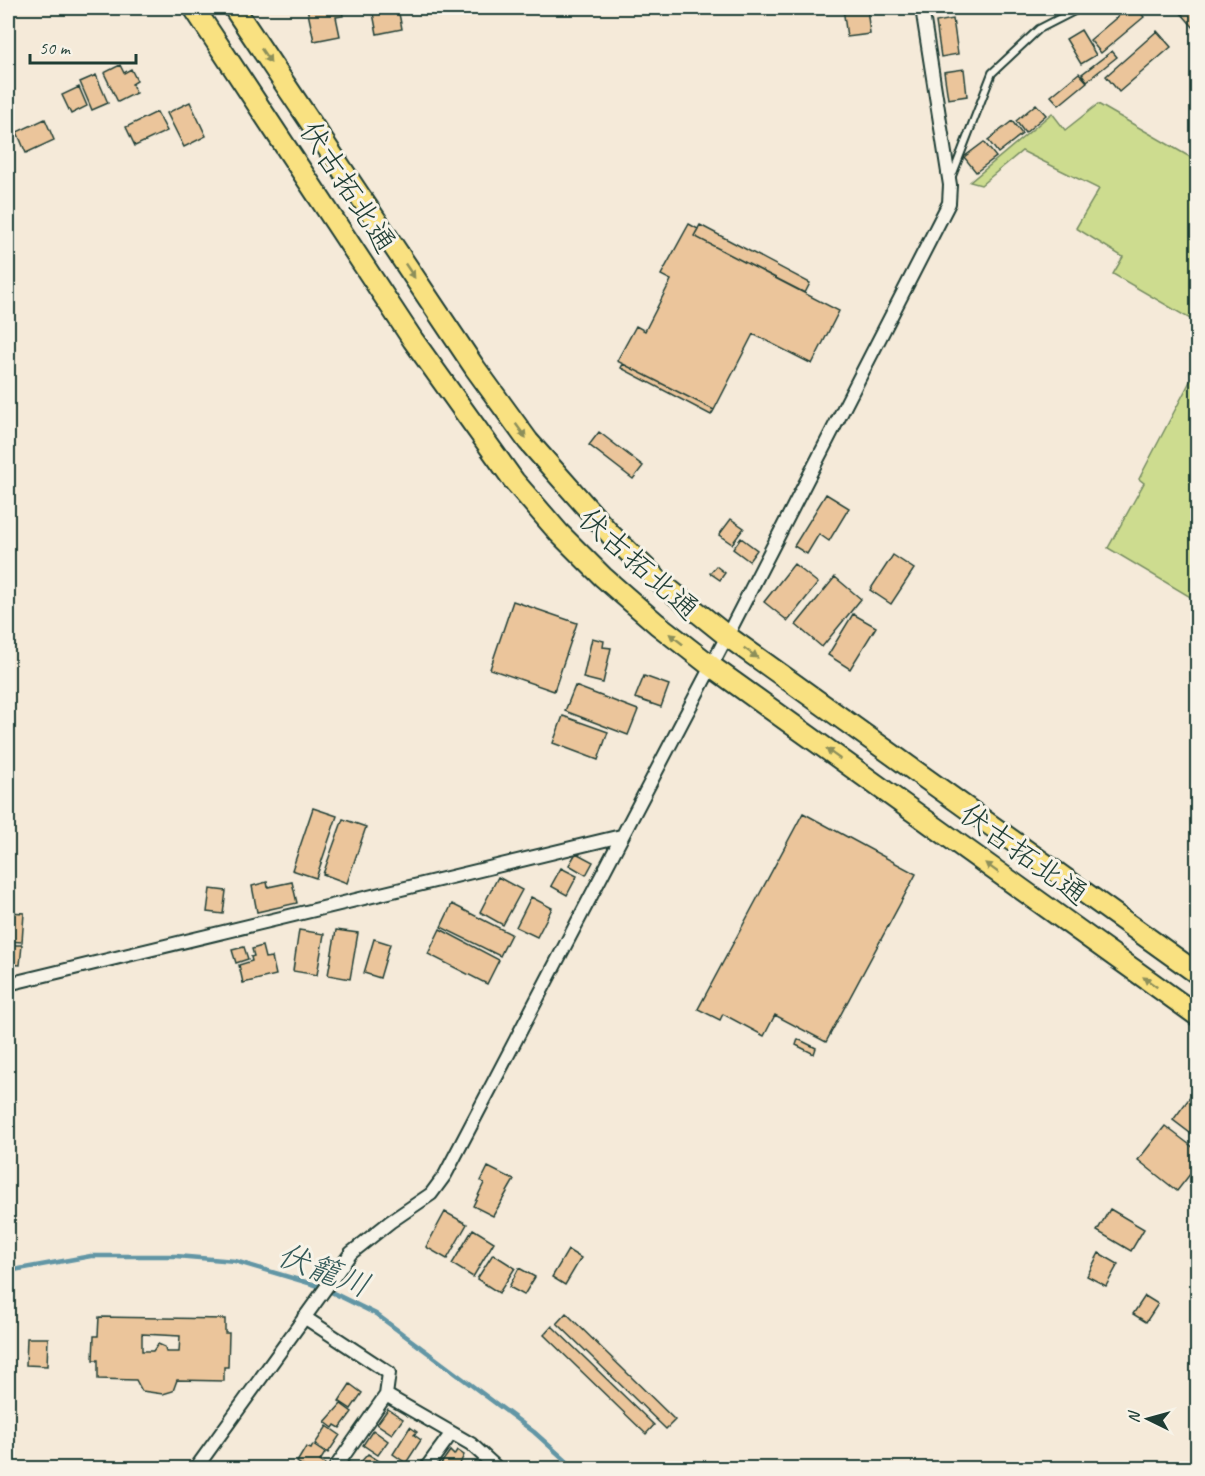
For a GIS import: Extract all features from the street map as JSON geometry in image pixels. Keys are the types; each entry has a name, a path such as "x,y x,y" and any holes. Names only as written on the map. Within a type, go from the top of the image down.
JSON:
{"main road":[{"name":"伏古拓北通","path":"194,8 473,428 514,481 559,533 603,577 657,624 711,666 1197,1016"},
{"name":"伏古拓北通","path":"234,8 475,368 528,441 568,490 611,535 661,583 727,636 1197,974"}],"street":[{"path":"196,1468 351,1253 390,1222 431,1194 445,1174 727,636 949,203 950,185 922,8"},
{"path":"8,984 621,836"},
{"path":"307,1313 389,1373 387,1395 335,1468"},
{"path":"387,1395 471,1444 497,1468"},
{"path":"426,1468 451,1434"}],"lane":[{"path":"950,185 955,163 992,73 1039,30 1080,8"}],"green space":[{"path":"1098,104 1197,161 1197,323 1113,274 1123,257 1076,228 1099,189 1022,151 981,185 970,182 1052,113 1065,130"},
{"path":"1197,368 1197,601 1108,548 1144,483 1139,479"}],"building":[{"path":"307,8 341,8 343,16 336,17 340,36 314,41"},
{"path":"372,8 398,8 402,29 377,34"},
{"path":"843,8 867,8 870,34 847,37"},
{"path":"933,8 951,8 952,12 935,15"},
{"path":"1128,8 1137,8 1144,17 1101,53 1090,40"},
{"path":"1187,8 1198,8 1198,27 1195,29 1181,13"},
{"path":"953,19 958,54 941,57 936,22"},
{"path":"1081,30 1096,55 1081,64 1066,39"},
{"path":"1157,31 1171,47 1119,92 1106,76"},
{"path":"1112,51 1117,57 1087,81 1082,74"},
{"path":"120,65 124,73 131,69 137,81 132,84 136,93 118,102 104,73"},
{"path":"964,69 967,96 948,99 944,72"},
{"path":"1079,73 1087,82 1059,105 1051,96"},
{"path":"96,75 108,103 92,110 80,82"},
{"path":"79,87 87,106 71,114 62,95"},
{"path":"190,102 206,136 184,147 167,113"},
{"path":"1036,104 1046,115 1025,133 1016,121"},
{"path":"157,112 167,131 135,146 126,127"},
{"path":"45,119 54,140 26,153 17,132"},
{"path":"1012,121 1022,134 998,153 988,140"},
{"path":"984,142 996,157 976,172 964,157"},
{"path":"689,224 698,229 694,236 839,311 812,364 753,334 714,410 617,361 636,326 645,331 671,280 661,275"},
{"path":"700,225 810,283 805,293 694,236"},
{"path":"623,364 714,410 711,415 621,368"},
{"path":"599,432 643,466 633,479 589,445"},
{"path":"826,494 849,508 829,541 819,534 807,554 794,546"},
{"path":"731,519 744,528 732,544 719,535"},
{"path":"741,538 757,550 749,561 733,549"},
{"path":"893,555 914,569 891,604 870,590"},
{"path":"794,564 818,583 788,621 764,602"},
{"path":"716,566 725,573 720,580 710,573"},
{"path":"835,577 861,599 822,647 796,625"},
{"path":"513,601 577,623 554,691 490,669"},
{"path":"853,614 876,627 850,669 828,655"},
{"path":"592,638 604,641 603,647 611,648 603,683 583,678"},
{"path":"644,676 669,685 661,707 635,698"},
{"path":"575,686 638,710 628,735 565,711"},
{"path":"563,716 608,732 598,760 553,743"},
{"path":"313,808 337,816 316,878 292,870"},
{"path":"803,813 916,874 826,1042 775,1015 764,1036 723,1014 720,1020 698,1009"},
{"path":"343,819 366,827 347,883 323,874"},
{"path":"576,853 593,862 586,875 569,865"},
{"path":"561,868 577,876 567,895 551,886"},
{"path":"498,877 522,890 503,925 480,912"},
{"path":"267,882 268,887 292,882 297,903 257,912 252,886"},
{"path":"210,889 226,891 223,914 207,912"},
{"path":"531,897 552,908 537,937 516,927"},
{"path":"452,904 511,934 500,956 441,927"},
{"path":"8,912 24,913 22,942 8,941"},
{"path":"440,929 499,960 487,984 428,954"},
{"path":"299,930 324,934 317,975 293,971"},
{"path":"336,930 358,933 350,979 328,975"},
{"path":"374,939 390,944 380,978 364,973"},
{"path":"8,945 22,945 20,965 8,964"},
{"path":"262,946 265,958 272,957 276,975 243,983 239,965 252,961 251,957 254,956 252,949"},
{"path":"244,947 248,959 236,963 232,950"},
{"path":"798,1039 816,1048 814,1054 796,1045"},
{"path":"1198,1088 1198,1139 1173,1120"},
{"path":"1165,1126 1198,1151 1198,1164 1177,1191 1138,1160"},
{"path":"488,1167 514,1180 493,1216 473,1206 484,1183 481,1181"},
{"path":"1110,1209 1144,1229 1131,1251 1097,1231"},
{"path":"445,1212 467,1224 447,1259 426,1247"},
{"path":"473,1229 494,1242 473,1277 452,1264"},
{"path":"568,1250 581,1258 565,1285 552,1277"},
{"path":"1099,1253 1118,1264 1106,1286 1087,1276"},
{"path":"493,1254 515,1268 499,1293 477,1279"},
{"path":"519,1268 535,1277 524,1295 509,1287"},
{"path":"1145,1296 1158,1304 1146,1322 1133,1314"},
{"path":"566,1313 675,1420 666,1429 557,1323"},
{"path":"99,1317 225,1319 225,1333 229,1333 228,1367 224,1367 224,1381 177,1380 173,1391 163,1394 142,1391 136,1380 98,1379 98,1360 93,1360 94,1336 98,1336","holes":["142,1334 180,1336 179,1352 166,1352 165,1347 158,1344 153,1351 142,1351"]},
{"path":"552,1326 654,1425 646,1434 544,1335"},
{"path":"27,1338 48,1338 47,1366 26,1365"},
{"path":"350,1384 362,1393 351,1409 339,1401"},
{"path":"341,1404 352,1412 340,1428 335,1425 333,1428 325,1422"},
{"path":"388,1409 403,1419 392,1434 377,1424"},
{"path":"327,1426 340,1435 328,1453 315,1444"},
{"path":"410,1427 417,1432 414,1435 421,1440 406,1463 393,1454"},
{"path":"373,1430 388,1441 378,1455 363,1445"},
{"path":"313,1445 325,1453 320,1461 326,1465 324,1468 306,1468 297,1462 306,1447 311,1449"},
{"path":"457,1450 464,1455 458,1468 445,1468 440,1465 450,1451 454,1455"},
{"path":"368,1454 387,1466 386,1468 357,1466"}],"waterway":[{"name":"伏籠川","path":"8,1271 91,1256 176,1256 235,1261 319,1286 376,1314 534,1432 574,1468"}]}
